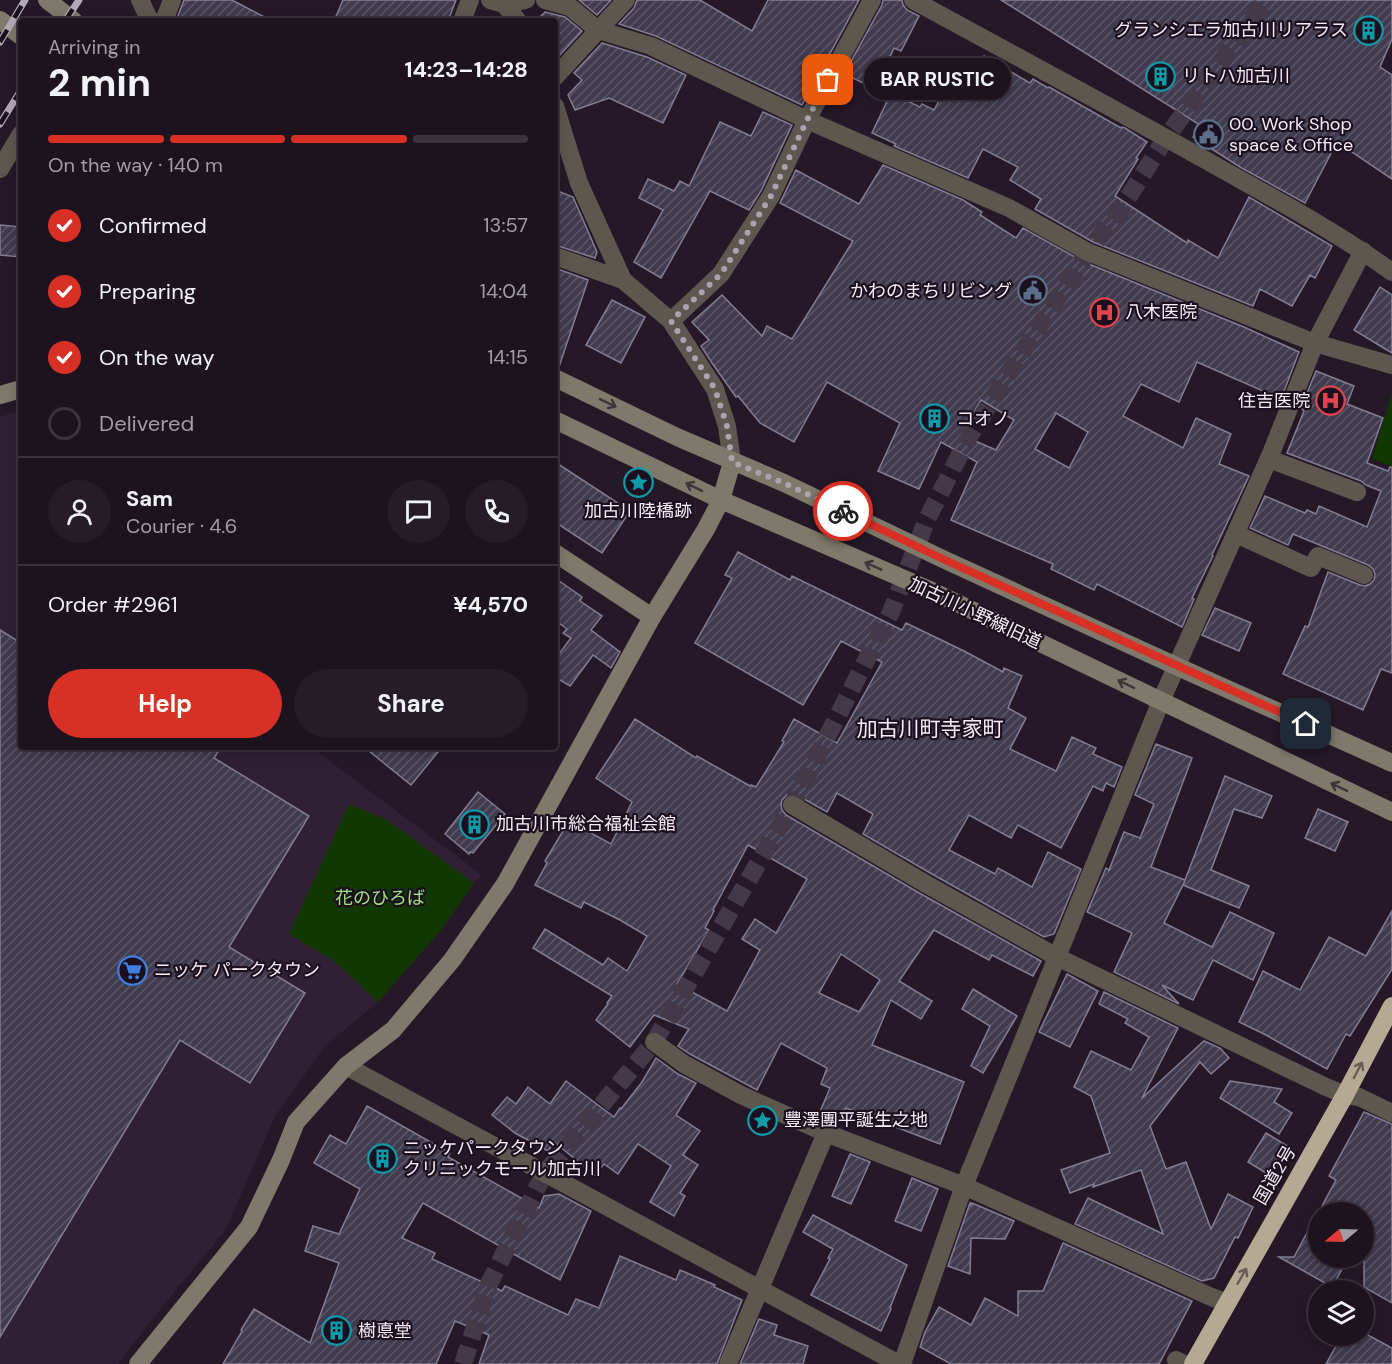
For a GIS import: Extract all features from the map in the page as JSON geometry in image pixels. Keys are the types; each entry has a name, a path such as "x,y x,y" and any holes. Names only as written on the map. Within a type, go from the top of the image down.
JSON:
{"highway":[{"name":"国道2号","path":"1184,1363 1227,1303 1345,1095 1392,1006"}],"street":[{"path":"47,0 70,18"},
{"path":"140,0 149,18"},
{"path":"165,18 172,0"},
{"path":"463,18 470,0"},
{"path":"497,2 526,0"},
{"path":"545,0 570,7 598,30 651,46 807,120 1009,208 1088,252 1315,343 1392,366"},
{"path":"558,74 626,0"},
{"path":"671,321 721,274 771,196 807,120 872,0"},
{"path":"913,0 1293,209 1363,251 1392,272"},
{"path":"497,2 515,18"},
{"path":"0,20 18,34"},
{"path":"558,116 579,183 623,280"},
{"path":"0,170 18,139"},
{"path":"346,1066 901,1364 964,1186 1161,701 1269,459 1315,343 1363,251"},
{"path":"138,1364 249,1227 281,1160 296,1122 346,1066 393,1030 452,960 505,884 652,617 721,500 732,462 727,426 715,389 671,321 623,280 558,257"},
{"name":"加古川小野線旧道","path":"558,379 677,437 784,483 945,560 1392,763"},
{"path":"0,395 18,389"},
{"name":"加古川小野線旧道","path":"558,421 721,500 932,591 1392,812"},
{"path":"1269,459 1357,492"},
{"path":"1236,534 1311,568 1318,556 1365,575"},
{"path":"558,555 652,617"},
{"path":"792,805 926,884 1057,957 1345,1095 1359,1097 1392,1113"},
{"path":"654,1042 684,1064 741,1095 826,1133 964,1186 1227,1303"},
{"path":"728,1364 826,1133"}],"shaded area":[{"path":"18,411 18,750 315,750 482,875 441,930 378,1002 325,1046 275,1116 225,1231 118,1364 0,1364 0,417"}],"green space":[{"path":"1392,393 1392,466 1372,459"},
{"name":"花のひろば","path":"349,804 387,820 474,883 441,930 378,1002 333,960 289,934"}],"building":[{"path":"184,0 232,0 266,18 177,18"},
{"path":"343,0 456,0 449,18 335,18"},
{"path":"579,0 611,0 597,15"},
{"path":"637,0 700,0 752,31 768,0 859,0 802,105 656,36 619,24 634,8"},
{"path":"883,0 902,0 907,10 919,16 901,51 894,48 876,89 844,74"},
{"path":"1001,0 1392,0 1392,39 1380,67 1392,75 1392,179 1337,142 1305,203 1240,167 1193,137 1200,125"},
{"path":"545,12 565,17 582,31 558,57 558,18 539,18"},
{"path":"602,43 647,57 686,75 663,123 609,98 575,110 568,95 582,80 574,73"},
{"path":"984,56 1030,83 1033,79 1049,87 1147,142 1115,196 1187,243 1188,240 1218,258 1249,197 1332,246 1315,278 1310,275 1292,306 1260,289 1253,306 1093,242 1035,209 1041,199 1010,180 1018,167 983,149 968,178 894,146 896,144 872,133 891,93 920,107 922,104 934,110 960,61 976,70"},
{"path":"763,112 792,125 761,191 749,210 710,191 661,278 634,262 663,210 639,198 648,179 674,191 680,181 689,186 720,122 751,136"},
{"path":"883,165 963,200 982,212 980,215 1016,238 1023,228 1084,262 1244,327 1299,352 1281,399 1197,362 1179,402 1141,384 1123,416 1183,448 1196,418 1231,434 1219,464 1249,476 1192,598 1194,599 1182,627 1097,584 1094,590 1051,569 1053,564 951,520 977,462 941,442 919,489 878,471 900,423 827,382 794,442 760,423 738,396 736,397 701,346 709,340 692,322 722,295 762,336 767,326 792,339 853,241 780,203 796,170 859,204","holes":["981,400 1014,420 996,450 961,435","1056,413 1088,432 1069,468 1035,449"]},
{"path":"558,191 573,197 597,252 595,258 558,246"},
{"path":"0,225 18,227 18,257 0,255"},
{"path":"558,269 588,280 558,367"},
{"path":"1380,287 1392,295 1392,353 1354,330"},
{"path":"612,300 645,317 621,363 586,345"},
{"path":"1316,371 1354,386 1347,404 1383,418 1367,463 1388,471 1392,467 1392,673 1381,669 1363,710 1283,674 1305,626 1308,627 1328,572 1365,586 1374,580 1373,569 1293,534 1288,545 1250,528 1265,496 1305,513 1307,510 1316,514 1319,506 1367,527 1381,491 1287,453 1304,411 1301,408"},
{"path":"558,464 630,511 602,553 558,524"},
{"path":"738,552 790,580 792,576 902,630 906,623 1003,672 1004,668 1022,676 1008,708 1026,718 1010,749 1056,771 1072,737 1096,748 1093,754 1122,767 1114,787 1106,783 1103,791 1093,786 1061,848 1018,825 1011,838 969,815 949,850 995,874 998,868 1032,887 1048,852 1081,869 1054,934 1044,937 863,834 873,814 837,793 827,812 797,795 787,795 782,800 782,810 786,815 1041,961 1033,976 992,955 989,960 934,930 899,981 932,1001 921,1019 891,1000 872,1045 964,1082 940,1144 846,1108 840,1122 819,1114 830,1088 821,1084 827,1068 781,1043 757,1090 678,1046 689,1029 654,1015 630,1047 596,1020 612,996 533,948 545,929 603,965 608,958 627,971 647,936 584,902 581,908 535,885 547,863 545,861 569,821 611,844 632,802 596,778 635,719 696,758 697,756 750,786 756,787 784,742 782,741 794,719 837,743 882,662 841,641 803,705 695,643 732,578 725,575","holes":["748,845 807,879 776,933 755,919 742,939 760,950 727,1011 677,984 709,930 705,928 713,910","841,954 880,980 859,1012 819,993"]},
{"path":"558,580 582,597 580,601 602,616 591,630 620,652 611,668 593,655 570,686 558,679 558,655 571,638 563,633 567,629 558,622"},
{"path":"1215,608 1251,623 1239,651 1202,635"},
{"name":"ニッケ パークタウン","path":"0,630 18,641 18,750 219,750 214,758 309,816 229,947 305,993 250,1083 180,1040 0,1337"},
{"path":"1156,744 1192,758 1151,867 1185,880 1225,776 1272,796 1262,818 1234,809 1211,870 1249,886 1239,908 1183,885 1164,923 1212,947 1230,912 1274,933 1253,980 1213,960 1193,1000 1162,985 1179,1004 1114,972 1132,933 1087,912 1106,868 1109,870 1124,832 1140,838 1154,804 1135,795"},
{"path":"368,750 440,750 411,785"},
{"name":"加古川市総合福祉会館","path":"478,792 505,814 473,853 469,854 445,834"},
{"path":"1318,809 1348,822 1335,851 1305,838"},
{"path":"1392,911 1392,969 1350,1036 1346,1034 1327,1069 1239,1022 1263,971 1300,990 1329,937 1366,956"},
{"path":"1067,974 1098,991 1070,1047 1039,1032"},
{"path":"973,989 1017,1016 983,1073 971,1066 990,1026 962,1009"},
{"path":"1104,992 1178,1028 1142,1098 1204,1041 1220,1048 1229,1058 1211,1074 1200,1062 1150,1126 1166,1169 1186,1162 1211,1229 1228,1194 1253,1207 1214,1278 1202,1281 1075,1224 1088,1198 1163,1234 1141,1170 1070,1193 1061,1170 1110,1153 1091,1096 1074,1087 1091,1051 1131,1070 1149,1037 1125,1023 1128,1019 1099,1004"},
{"path":"656,1058 678,1074 696,1083 676,1115 700,1131 683,1155 698,1165 680,1193 685,1196 674,1216 650,1202 671,1166 638,1144 618,1174 604,1164 595,1175 554,1142 548,1151 515,1133 492,1115 507,1097 516,1104 528,1087 550,1104 566,1081 614,1117 642,1082"},
{"path":"1230,1081 1282,1089 1274,1102 1292,1113 1279,1134 1220,1098"},
{"path":"367,1106 450,1153 448,1157 539,1208 544,1196 559,1194 591,1211 560,1280 423,1203 402,1238 435,1253 432,1259 502,1291 505,1286 568,1315 576,1299 599,1308 620,1256 676,1280 680,1270 742,1300 717,1364 479,1364 489,1335 455,1321 436,1364 223,1364 254,1309 310,1343 339,1263 305,1251 313,1226 339,1234 360,1189 314,1163 330,1135 346,1144"},
{"path":"1364,1112 1392,1124 1392,1303 1374,1293 1374,1280 1364,1280 1364,1268 1374,1268 1374,1202 1324,1202 1336,1180 1329,1176"},
{"path":"1266,1133 1289,1147 1274,1173 1266,1173 1248,1162"},
{"path":"850,1154 870,1162 851,1204 832,1196"},
{"path":"912,1178 938,1189 921,1231 895,1221"},
{"path":"970,1203 1014,1221 1005,1239 971,1238 970,1274 948,1266"},
{"path":"813,1215 907,1265 881,1331 811,1295 833,1249 803,1232"},
{"path":"1308,1231 1308,1268 1343,1268 1336,1280 1320,1280 1279,1257 1294,1257"},
{"path":"1063,1243 1192,1301 1159,1364 951,1364 920,1347 925,1332 939,1307 971,1325 985,1298 1018,1316 1018,1291 1043,1291"},
{"path":"759,1319 777,1325 774,1335 808,1346 803,1364 740,1364"},
{"path":"1374,1338 1392,1348 1392,1364 1326,1364 1336,1346 1374,1346"}],"tunnel":[{"path":"463,1364 489,1284 544,1174 654,1042 792,805 891,612 927,519 969,437 1088,252 1122,207 1166,138 1266,0"}],"railway":[{"path":"0,42 25,0"},
{"path":"67,18 79,0"},
{"path":"0,124 18,95"}],"way so far":[{"path":"828,80 771,196 721,274 671,321 715,389 727,426 732,462 843,511"}],"place":[{"name":"グランシエラ加古川リアラス","path":"1369,30"},
{"name":"リトハ加古川","path":"1161,76"},
{"name":"BAR RUSTIC","path":"828,80"},
{"name":"00. Work Shop space & Office","path":"1208,134"},
{"name":"かわのまちリビング","path":"1033,291"},
{"name":"八木医院","path":"1104,312"},
{"name":"住吉医院","path":"1331,401"},
{"name":"コオノ","path":"935,419"},
{"name":"加古川陸橋跡","path":"638,482"},
{"name":"加古川市総合福祉会館","path":"475,824"},
{"name":"ニッケ パークタウン","path":"133,970"},
{"name":"豐澤團平誕生之地","path":"763,1120"},
{"name":"ニッケパークタウン クリニックモール加古川","path":"382,1158"},
{"name":"樹悳堂","path":"337,1331"}],"district":[{"name":"加古川町寺家町","path":"930,729"}],"route":[{"path":"843,511 945,560 1306,724"}]}
